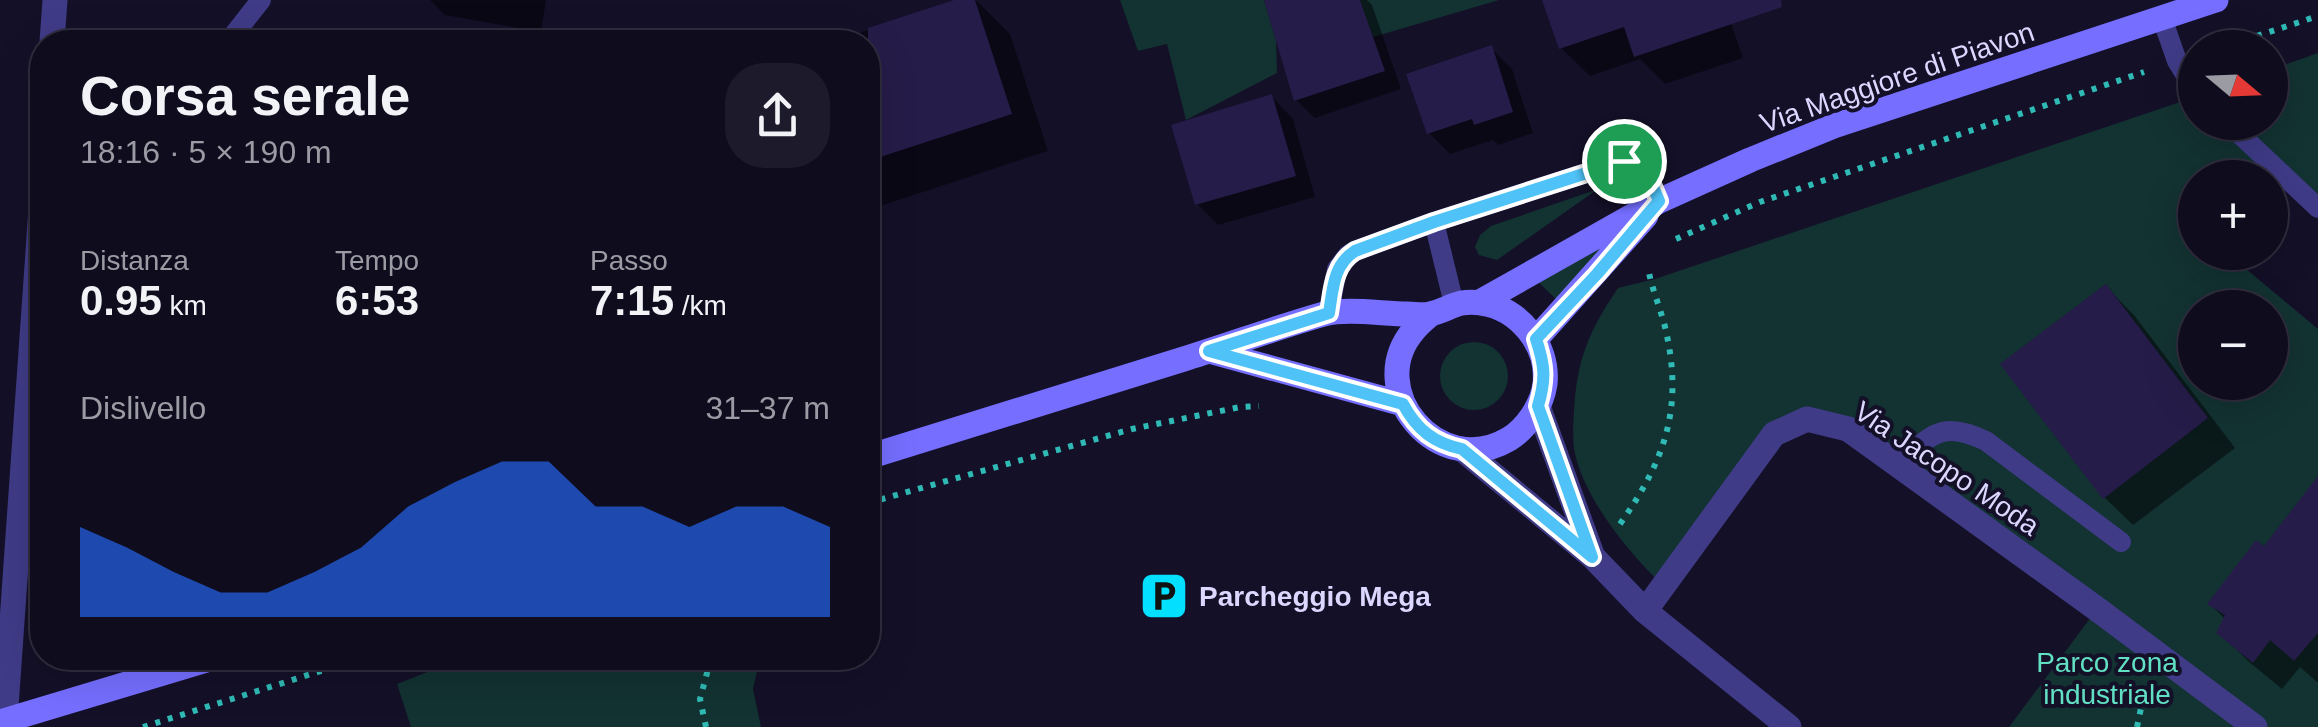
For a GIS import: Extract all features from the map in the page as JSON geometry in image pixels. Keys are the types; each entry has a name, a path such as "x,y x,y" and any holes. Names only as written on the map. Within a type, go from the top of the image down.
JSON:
{"main road":[{"name":"Via Maggiore di Piavon","path":"1403,404 1397,380 1401,354 1412,331 1659,201 1834,126 2216,0"},
{"name":"Via Maggiore di Piavon","path":"880,453 1329,313 1502,308 1521,321 1536,339 1659,201"},
{"path":"1209,351 1403,404 1413,422 1426,434 1443,445 1462,449 1485,448 1508,440 1525,426 1538,406 1545,384 1544,361 1536,339"},
{"path":"2,722 173,670"}],"street":[{"path":"53,30 54,0"},
{"path":"2,722 30,353"},
{"path":"1538,406 1592,557"},
{"name":"Via Jacopo Moda","path":"1645,611 1774,434 1807,419 1848,430 2255,727"},
{"path":"1462,449 1592,557 1645,611 1789,727"}],"lane":[{"path":"237,30 260,0"},
{"path":"2162,18 2177,61"},
{"path":"2246,140 2318,208"},
{"path":"1329,313 1338,269 1348,254 1434,222 1624,161 1642,166 1659,201"},
{"path":"1434,222 1455,307"},
{"path":"1896,464 1935,433 1946,430 1971,434 1986,441 2121,542"}],"path":[{"path":"2275,30 2318,16"},
{"path":"1663,245 1760,202 2177,61"},
{"path":"1616,529 1652,473 1666,436 1673,394 1669,347 1648,273 1650,258"},
{"path":"880,499 1132,429 1240,407 1273,408"},
{"path":"143,727 324,670"},
{"path":"706,727 700,699 708,670"}],"green space":[{"path":"1120,0 1264,0 1276,40 1277,73 1186,120 1167,44 1138,51"},
{"path":"1360,0 1499,0 1373,37"},
{"name":"Parco zona industriale","path":"2318,53 2318,208 2288,180 2288,160 2178,160 2178,270 2247,270 2271,290 2178,290 2178,379 2106,284 2001,364 2103,498 2208,418 2194,400 2288,400 2288,304 2318,329 2318,727 2009,727 2097,609 1847,429 1774,434 1663,586 1600,510 1582,476 1573,440 1578,376 1599,318 1618,288 1655,279 2178,103 2178,140 2288,140 2288,64"},
{"path":"1598,189 1497,260 1479,255 1475,247 1480,235 1491,226"},
{"path":"1616,232 1556,299 1536,280"},
{"path":"1474,342 1487,344 1498,352 1506,363 1506,389 1498,400 1487,408 1474,410 1461,408 1450,400 1442,389 1440,376 1442,363 1450,352 1461,344"},
{"path":"433,670 757,670 753,689 761,727 411,727 397,684"}],"building":[{"path":"954,0 975,0 1012,114 880,157 880,30 868,28"},
{"path":"1264,0 1360,0 1385,71 1294,101"},
{"path":"1542,0 1781,0 1782,7 1634,57 1624,27 1559,49"},
{"path":"1492,45 1513,112 1474,125 1472,119 1427,134 1406,74"},
{"path":"1272,94 1296,176 1195,205 1171,125"},
{"path":"2106,284 2178,379 2178,400 2194,400 2208,418 2103,499 2000,364"},
{"path":"2318,476 2318,633 2294,661 2270,640 2253,663 2216,633 2225,615 2207,604 2256,540 2264,546"}],"place":[{"name":"Parcheggio Mega","path":"1164,596"}],"route":[{"path":"1624,161 1642,166 1659,201 1536,339 1544,361 1545,384 1538,406 1592,557 1462,449 1443,445 1426,434 1413,422 1403,404 1209,351 1329,313 1334,280 1348,254 1624,161"}]}
